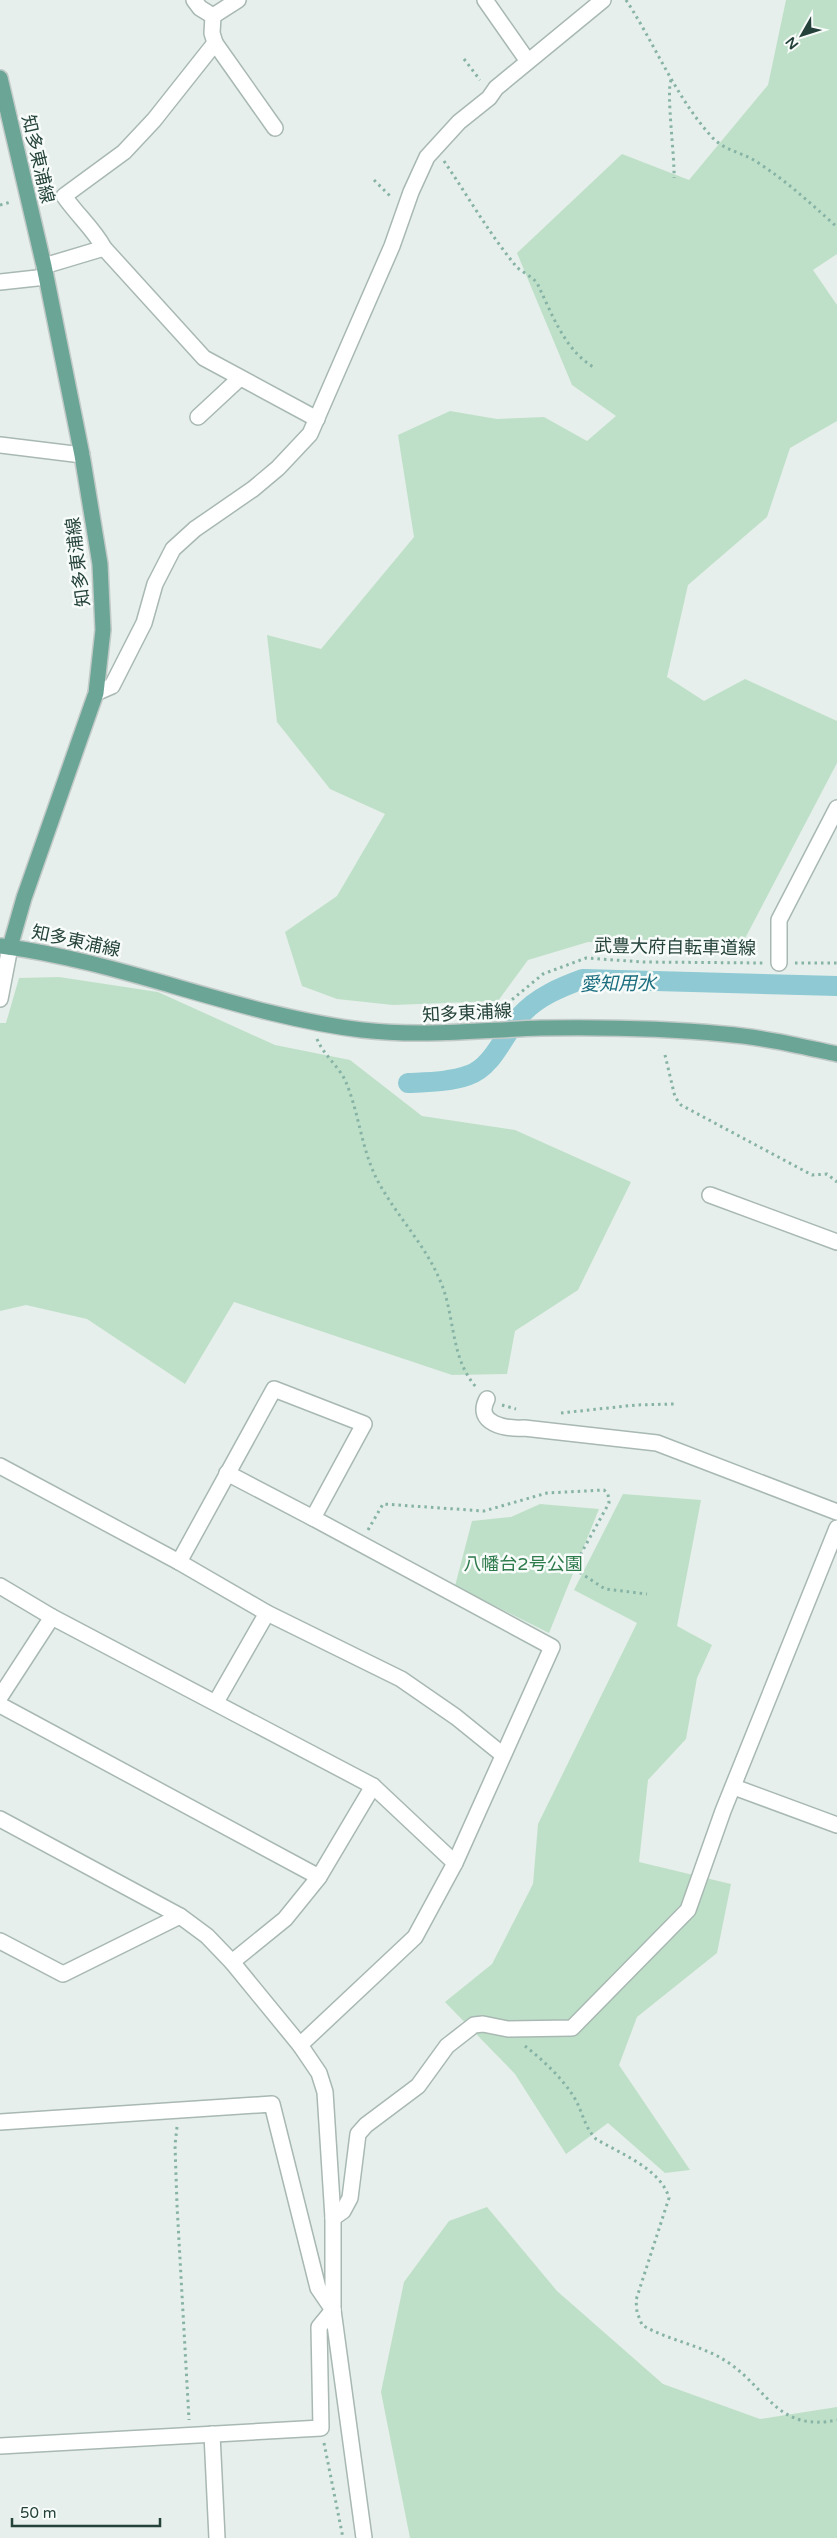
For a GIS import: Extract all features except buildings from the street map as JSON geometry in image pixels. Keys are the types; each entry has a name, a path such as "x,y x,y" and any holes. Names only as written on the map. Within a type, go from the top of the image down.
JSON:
{"main road":[{"name":"知多東浦線","path":"0,78 45,271 82,455 100,564 104,630 96,693 27,890 5,946 124,971 257,1010 318,1024 408,1034 475,1030 632,1027 726,1034 837,1054"}],"street":[{"path":"194,0 200,8 213,16"},
{"path":"213,16 238,0"},
{"path":"485,0 527,60"},
{"path":"96,693 112,686 144,623 155,584 173,549 195,529 253,489 278,468 310,434 392,246 427,157 459,122 491,95 496,88 527,60 603,0"},
{"path":"213,16 212,33 215,43 275,128"},
{"path":"215,43 154,120 124,152 64,196 75,212 95,231 104,248 204,358 317,419"},
{"path":"0,282 45,271 104,248"},
{"path":"198,417 240,378"},
{"path":"0,446 82,455"},
{"path":"779,963 779,920 837,808"},
{"path":"0,999 5,946"},
{"path":"710,1195 837,1242"},
{"path":"179,1562 274,1389 364,1424 313,1518"},
{"path":"487,1399 484,1411 487,1418 502,1428 524,1428 657,1443 837,1512"},
{"path":"0,1466 179,1562 267,1613 402,1678 503,1755"},
{"path":"227,1473 552,1647 455,1863 415,1937 300,2045"},
{"path":"333,2218 343,2211 350,2198 358,2134 366,2125 418,2086 447,2046 474,2025 488,2024 508,2029 572,2028 688,1910 723,1811 837,1528"},
{"path":"0,1586 52,1617 373,1786 455,1863"},
{"path":"216,1702 267,1613"},
{"path":"0,1697 52,1617"},
{"path":"0,1705 319,1877"},
{"path":"232,1962 285,1919 319,1877 373,1786"},
{"path":"734,1787 837,1825"},
{"path":"0,1819 180,1916 207,1936 232,1962 300,2045 319,2073 325,2092 333,2218 333,2310 364,2538"},
{"path":"0,1941 63,1974 180,1916"},
{"path":"0,2122 272,2104 318,2288 333,2310"},
{"path":"0,2446 320,2428 319,2327 333,2310"},
{"path":"212,2434 217,2538"}],"path":[{"path":"626,0 644,28 671,80 711,137 725,148 755,160 799,191 837,227"},
{"path":"464,59 491,95"},
{"path":"671,80 670,100 675,159 674,178"},
{"path":"436,148 516,267 538,283 541,294 580,360 595,368"},
{"path":"374,180 401,206 406,208"},
{"name":"武豊大府自転車道線","path":"475,1030 543,974 586,958 642,962 837,964"},
{"path":"318,1024 318,1040 345,1081 372,1170 384,1193 436,1271 445,1293 459,1358 468,1377 487,1399 519,1410"},
{"path":"665,1055 675,1096 681,1106 812,1175 827,1174 837,1182"},
{"path":"559,1413 636,1405 675,1404"},
{"path":"361,1544 383,1504 484,1511 547,1493 604,1490 608,1494 609,1503 573,1568 605,1589 647,1594"},
{"path":"508,2029 513,2036 542,2059 575,2098 589,2132 596,2139 655,2175 665,2185 669,2198 636,2300 637,2312 642,2325 728,2363 777,2409 794,2420 837,2420"},
{"path":"180,2110 175,2145 190,2411 189,2436"},
{"path":"320,2428 343,2538"}],"green space":[{"path":"786,0 837,0 837,254 813,270 837,305 837,421 790,448 767,517 688,585 667,677 704,701 745,679 837,721 837,763 740,948 588,942 528,960 498,1001 393,1005 337,999 302,986 285,932 337,896 385,814 330,789 277,722 267,635 321,649 414,537 398,435 450,411 497,419 544,417 587,441 616,416 572,385 517,253 622,154 689,180 768,85"},
{"path":"59,977 158,992 275,1045 350,1060 422,1116 515,1130 631,1182 578,1290 515,1331 507,1374 452,1375 234,1302 185,1384 87,1319 26,1305 0,1311 0,1023 6,1023 19,978"},
{"path":"623,1494 701,1500 677,1626 712,1645 697,1678 686,1739 648,1780 639,1862 731,1884 717,1953 637,2017 619,2065 690,2170 665,2173 608,2123 566,2154 515,2074 445,2002 492,1964 533,1884 538,1824 637,1623 574,1590"},
{"name":"八幡台2号公園","path":"540,1504 599,1509 549,1633 455,1586 472,1521 511,1517"},
{"path":"487,2207 557,2291 663,2384 760,2419 837,2407 837,2538 410,2538 381,2392 404,2282 449,2221"}],"waterway":[{"name":"愛知用水","path":"408,1083 454,1079 477,1071 492,1058 515,1023 527,1009 550,993 583,979 837,986"}]}
